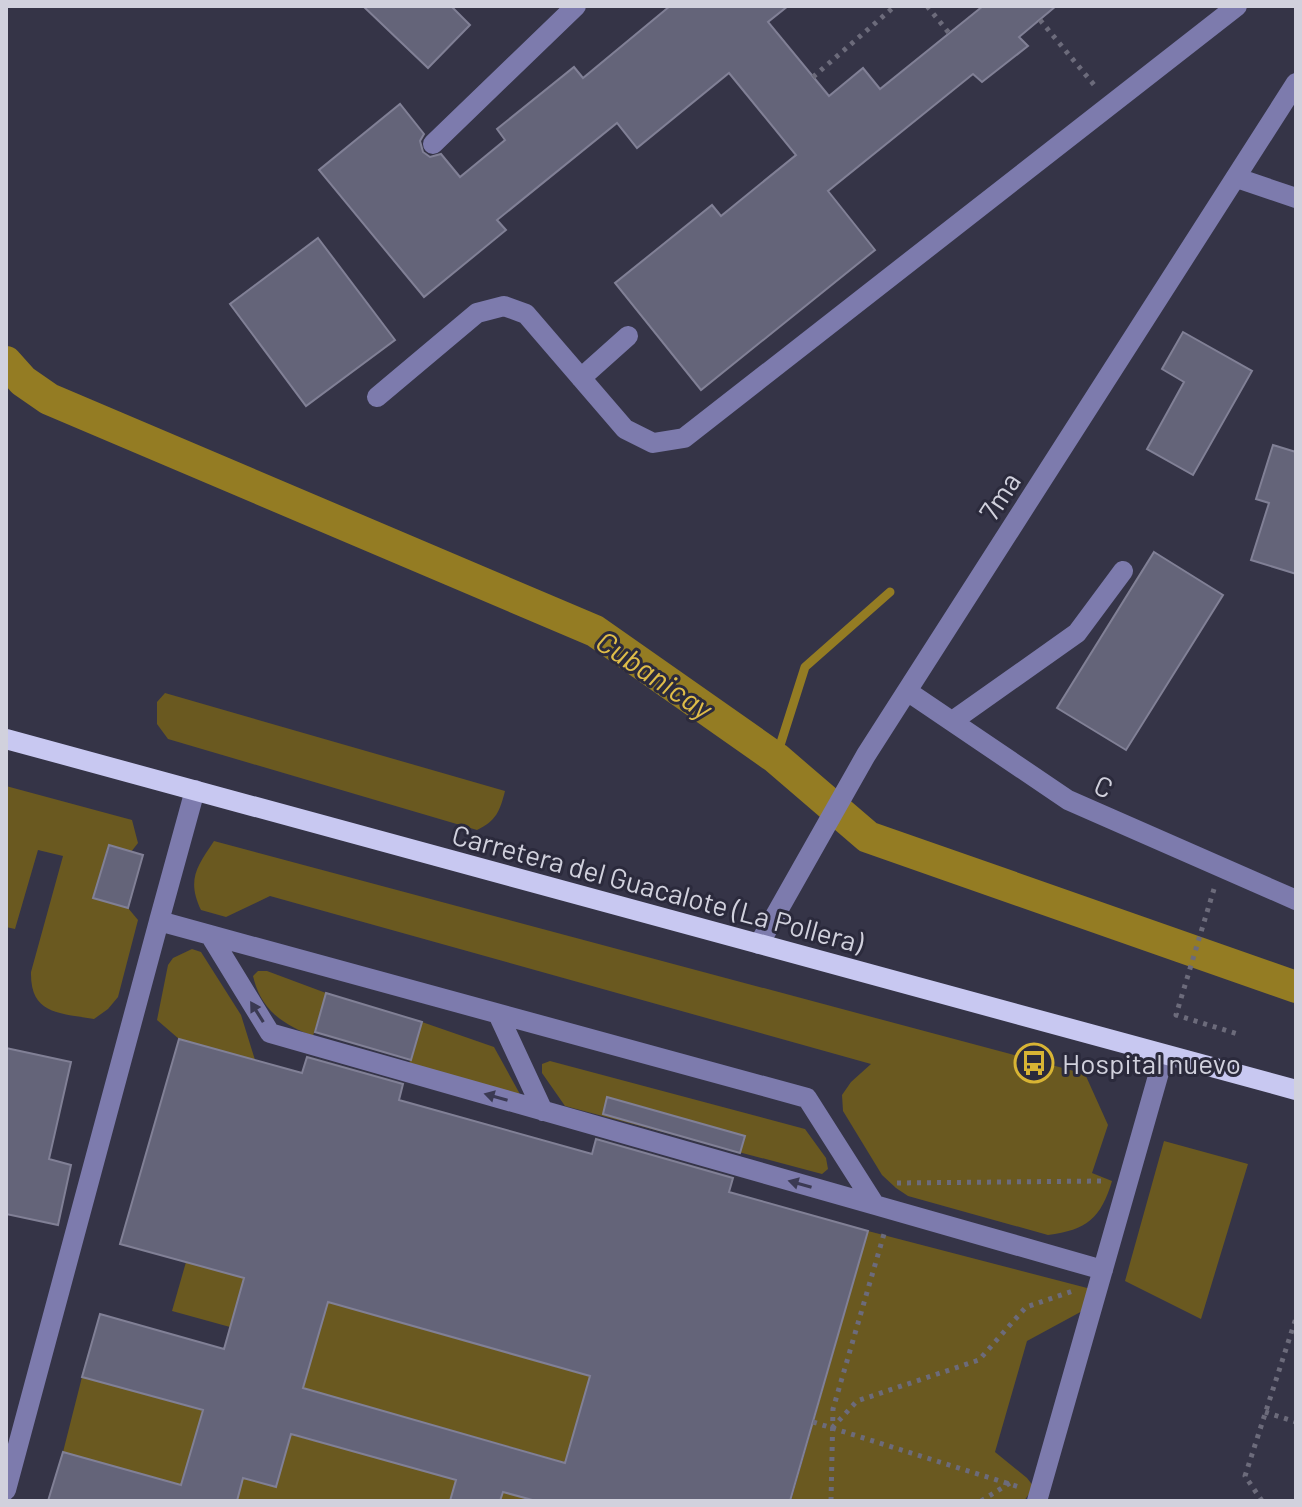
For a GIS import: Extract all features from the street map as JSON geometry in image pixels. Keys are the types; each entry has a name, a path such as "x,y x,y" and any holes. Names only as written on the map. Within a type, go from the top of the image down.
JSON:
{"main road":[{"name":"Carretera del Guacalote (La Pollera)","path":"6,739 1296,1090"}],"street":[{"path":"433,144 576,6"},
{"path":"377,397 477,313 504,306 526,314 625,429 653,443 684,438 1237,6"},
{"name":"7ma","path":"759,944 866,755 1296,83"},
{"path":"1237,178 1296,198"},
{"path":"581,378 628,336"},
{"path":"954,720 1077,633 1123,571"},
{"name":"C","path":"907,691 1068,800 1296,900"},
{"path":"6,1490 195,790"},
{"path":"159,921 807,1098 860,1183 883,1208"},
{"path":"210,935 270,1033 1103,1270"},
{"path":"498,1014 543,1111"},
{"path":"1038,1497 1164,1055"}],"path":[{"path":"813,77 895,6"},
{"path":"927,6 949,33"},
{"path":"1040,20 1110,104"},
{"path":"1220,869 1176,1015 1241,1035"},
{"path":"860,1183 1112,1181"},
{"path":"831,1501 833,1409 883,1208"},
{"path":"832,1428 857,1401 979,1360 1026,1307 1083,1287 1103,1270"},
{"path":"1262,1501 1245,1476 1296,1318"},
{"path":"1265,1412 1296,1422"},
{"path":"813,1422 1038,1497"}],"shaded area":[{"path":"165,693 505,791 501,804 493,819 477,830 168,739 157,724 157,702"},
{"path":"6,786 132,820 138,843 131,852 108,846 93,898 128,908 138,920 118,997 94,1019 49,1009 36,997 32,986 31,972 63,856 38,850 15,929 6,927"},
{"path":"214,841 1085,1074 1108,1125 1092,1173 1112,1181 1108,1194 1090,1220 1073,1230 1048,1235 908,1196 882,1175 843,1111 842,1095 871,1064 270,896 226,917 201,910 194,882 202,859"},
{"path":"192,949 201,952 241,1015 255,1060 179,1039 157,1020 168,965 173,958"},
{"path":"258,971 267,971 326,993 313,1036 283,1021 267,1007 253,976"},
{"path":"422,1022 494,1047 521,1096 409,1064"},
{"path":"550,1061 805,1129 826,1158 828,1169 822,1174 565,1106 542,1073 542,1064"},
{"path":"1164,1141 1248,1164 1201,1319 1125,1281"},
{"path":"868,1231 1091,1289 1086,1309 1027,1341 995,1452 1034,1487 1024,1501 791,1501"},
{"path":"186,1262 244,1278 230,1327 172,1311"},
{"path":"299,1294 617,1384 592,1470 274,1380 314,1350 323,1320 294,1311"},
{"path":"82,1377 233,1419 195,1439 187,1464 211,1493 63,1452"},
{"path":"259,1426 536,1501 237,1501 243,1478 277,1486 283,1462 252,1453"}],"building":[{"path":"363,6 451,6 470,25 428,68"},
{"path":"670,6 788,6 768,22 829,96 863,68 880,89 983,6 1056,6 1019,37 1028,46 982,82 973,74 828,191 875,250 701,390 615,283 712,205 721,216 796,155 729,73 637,148 617,123 497,220 506,230 424,297 319,170 400,104 424,134 420,141 423,152 430,157 441,154 460,177 505,140 497,129 574,67 583,78"},
{"path":"318,238 395,340 306,406 230,304"},
{"path":"1183,332 1252,371 1193,475 1147,449 1184,382 1162,369"},
{"path":"1273,445 1296,452 1296,574 1251,560 1269,503 1256,499"},
{"path":"1154,552 1223,595 1126,750 1057,708"},
{"path":"109,845 143,855 128,908 93,898"},
{"path":"326,993 422,1022 411,1060 315,1032"},
{"path":"179,1039 302,1073 307,1057 403,1084 399,1100 592,1154 596,1139 733,1178 729,1192 868,1231 790,1501 536,1501 503,1492 500,1501 450,1501 456,1480 291,1434 276,1487 243,1478 237,1501 48,1501 63,1452 181,1485 203,1410 82,1377 100,1314 224,1349 244,1278 120,1244","holes":["328,1302 590,1376 565,1463 303,1388"]},
{"path":"6,1048 71,1062 49,1159 71,1165 58,1225 6,1214"},
{"path":"607,1097 745,1136 740,1153 603,1114"}],"waterway":[{"name":"Cubanicay","path":"6,362 23,381 49,399 595,631 776,758 868,837 1296,987"},
{"path":"776,758 805,667 890,592"}],"place":[{"name":"Hospital nuevo","path":"1034,1063"}]}
